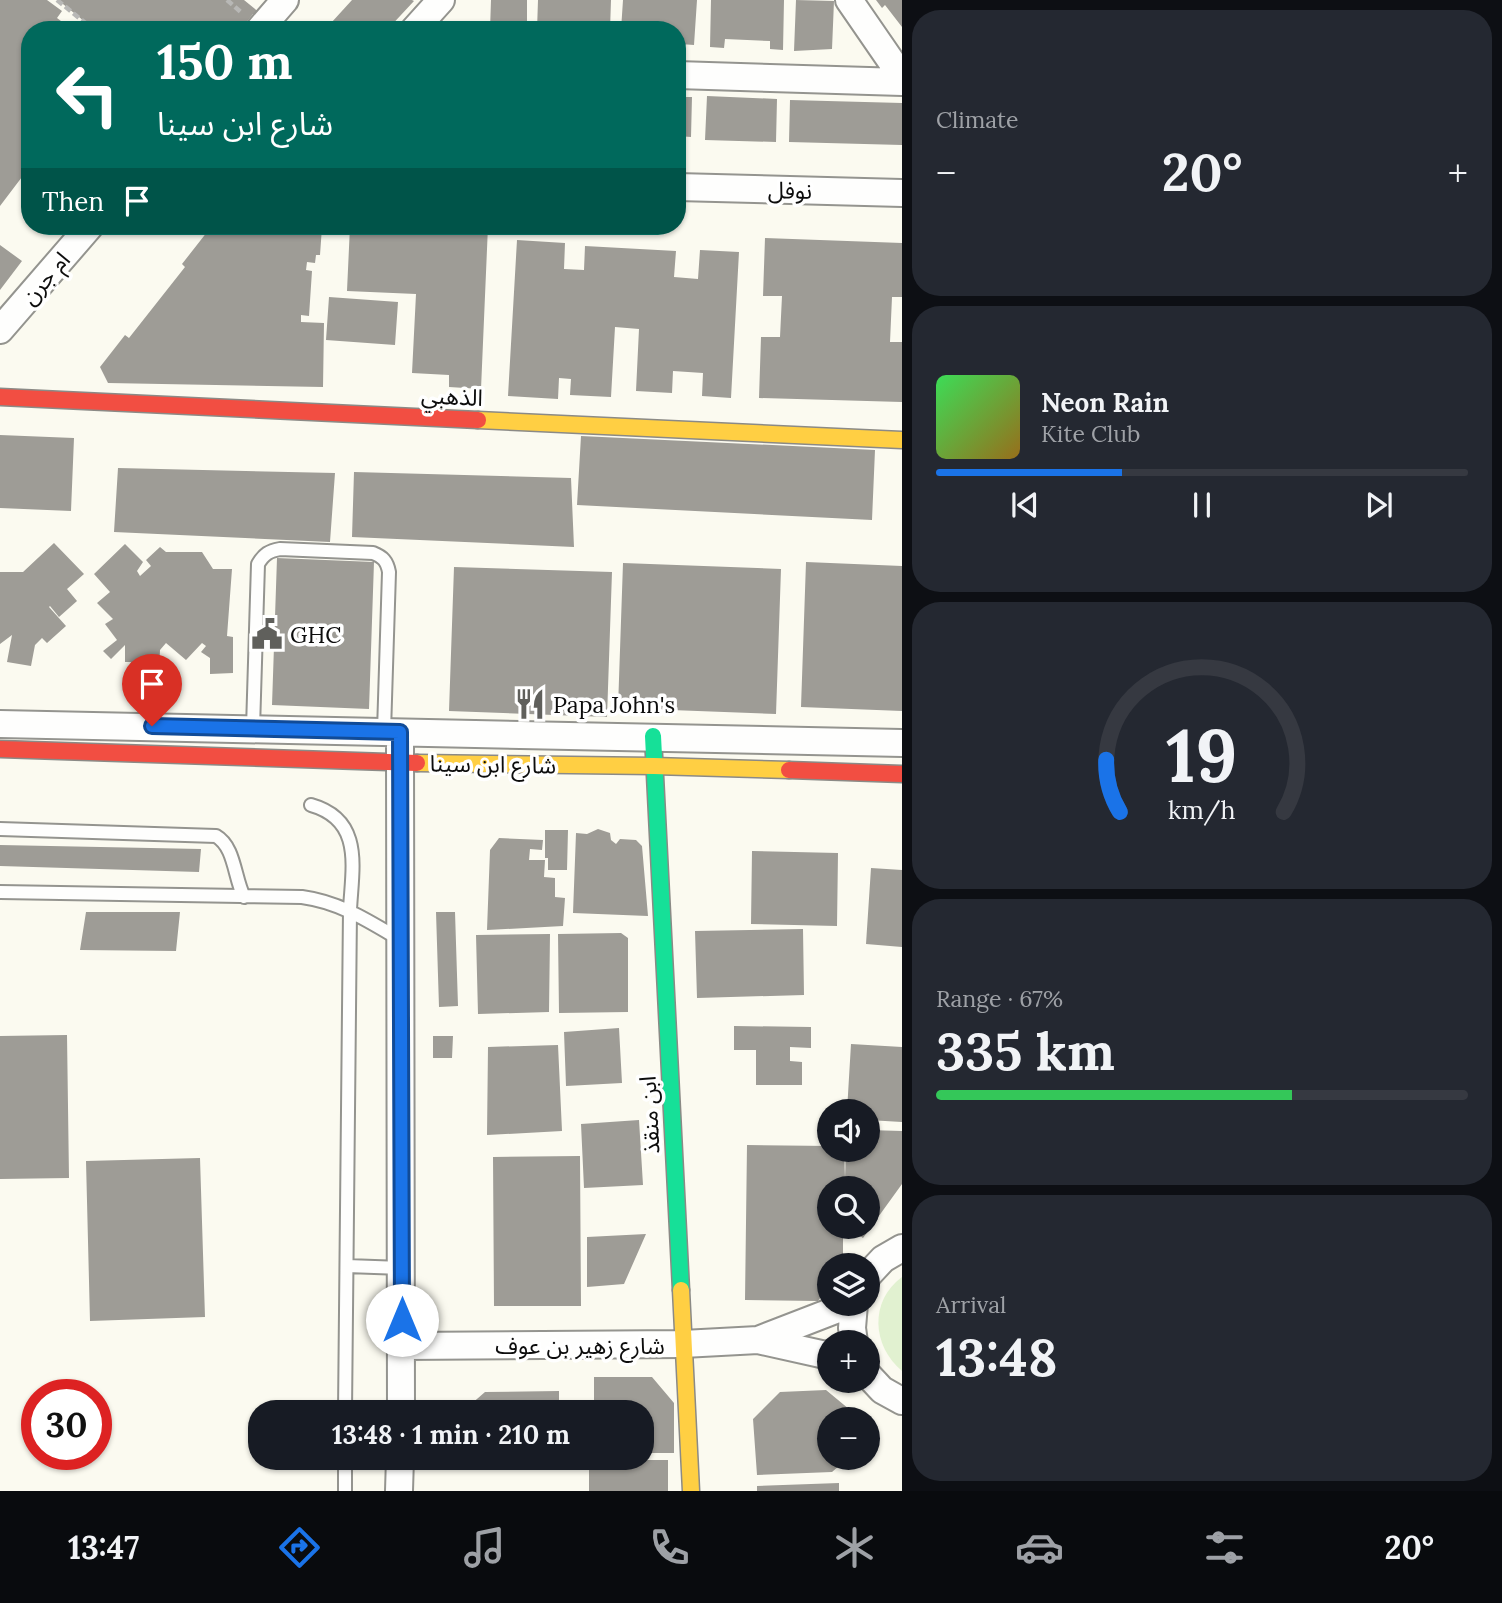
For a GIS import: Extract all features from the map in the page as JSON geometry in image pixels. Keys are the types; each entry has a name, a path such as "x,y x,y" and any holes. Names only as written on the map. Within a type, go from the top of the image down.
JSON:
{"street":[{"path":"267,21 285,0"},
{"path":"422,21 440,0"},
{"path":"849,0 902,79"},
{"path":"686,75 902,79"},
{"name":"نوفل","path":"686,187 902,193"},
{"name":"ام جرن","path":"0,330 82,235"},
{"name":"الذهبي","path":"0,397 902,440"},
{"name":"شارع ابن سينا","path":"0,724 902,743"},
{"path":"392,731 400,763 401,1400"},
{"name":"ابن منقذ","path":"653,736 691,1491"},
{"name":"شارع ابن سينا","path":"0,749 400,763 654,766 902,774"},
{"path":"880,1262 899,1246"},
{"name":"شارع زهير بن عوف","path":"758,1340 821,1316"},
{"name":"شارع زهير بن عوف","path":"402,1346 683,1344 758,1340 817,1353"},
{"path":"880,1388 902,1401"},
{"path":"399,1491 400,1470"}],"lane":[{"path":"253,728 258,564 271,550 280,549 373,554 381,556 387,563 392,731"},
{"path":"311,805 333,814 348,833 352,855 345,1400"},
{"path":"0,829 216,836 230,849 234,872 244,897"},
{"path":"0,892 302,897 326,900 350,910 400,940"},
{"path":"347,1266 401,1268"},
{"path":"345,1470 345,1491"}],"path":[{"path":"57,0 83,21"}],"green space":[{"path":"902,1277 902,1371 885,1349 878,1324 884,1298"}],"building":[{"path":"0,0 47,0 62,11 57,18 61,21 21,21 21,178 0,206"},
{"path":"58,0 244,0 260,13 257,18 253,14 247,21 84,21"},
{"path":"352,0 414,1 395,21 333,21"},
{"path":"491,0 527,0 527,21 490,21"},
{"path":"538,0 611,0 610,21 537,21"},
{"path":"623,0 697,0 694,45 686,44 686,21 622,21"},
{"path":"711,0 784,0 783,50 770,49 770,41 725,39 724,48 710,47"},
{"path":"796,0 834,1 832,49 794,51"},
{"path":"876,0 902,0 902,27 885,5 882,8"},
{"path":"707,96 777,99 776,142 705,140"},
{"path":"686,97 692,97 691,137 686,137"},
{"path":"790,100 902,103 902,145 789,142"},
{"path":"205,235 321,235 320,255 316,255 315,263 307,262 306,270 312,271 309,316 301,315 301,322 324,323 323,387 108,383 100,367 125,335 129,338 185,267 182,264"},
{"path":"350,235 488,235 481,389 449,387 449,375 412,373 416,294 347,291"},
{"path":"765,238 902,243 902,297 892,297 890,342 902,342 902,402 759,398 761,337 780,337 782,296 763,296"},
{"path":"517,240 565,243 564,269 584,270 585,246 676,251 674,277 698,279 700,250 739,252 731,398 702,396 703,373 673,371 672,393 636,391 639,329 615,327 611,397 570,395 571,379 559,378 558,399 508,396"},
{"path":"0,245 22,261 0,290"},
{"path":"329,297 398,302 395,345 326,340"},
{"path":"0,435 74,438 71,511 0,508"},
{"path":"581,436 875,450 872,520 577,505"},
{"path":"118,468 335,473 330,542 114,532"},
{"path":"354,472 571,478 574,547 352,537"},
{"path":"54,543 84,574 67,589 77,601 59,617 49,607 66,626 47,643 42,638 35,645 31,666 7,662 12,635 0,644 0,572 23,572"},
{"path":"125,544 143,562 137,571 140,576 151,566 146,560 160,547 166,552 202,552 213,569 232,569 227,636 233,637 233,673 210,674 210,658 201,652 206,646 202,643 186,660 166,643 160,650 159,672 130,670 131,662 125,662 125,645 111,659 103,651 117,640 105,624 113,619 97,603 110,592 94,574"},
{"path":"277,558 374,562 369,709 272,705"},
{"path":"806,562 902,566 902,711 801,707"},
{"path":"623,563 781,569 776,714 618,708"},
{"path":"454,567 612,572 607,717 449,711"},
{"path":"598,829 610,833 611,840 616,844 620,839 636,840 642,846 648,916 573,913 576,833 587,834"},
{"path":"545,830 568,830 567,870 548,870"},
{"path":"499,838 543,840 542,850 530,849 529,860 545,860 544,877 555,878 555,897 565,898 563,926 487,930 490,850"},
{"path":"0,845 201,849 199,872 0,866"},
{"path":"752,851 838,853 837,926 751,924"},
{"path":"871,868 902,870 902,947 866,944"},
{"path":"86,912 180,912 176,951 80,950"},
{"path":"436,912 455,912 458,1006 439,1007"},
{"path":"803,929 804,995 697,998 695,931"},
{"path":"621,933 628,938 628,1012 559,1013 558,934"},
{"path":"550,934 549,1012 478,1014 476,935"},
{"path":"734,1026 811,1027 811,1048 790,1047 790,1061 802,1062 802,1085 756,1085 756,1050 734,1050"},
{"path":"619,1028 622,1083 566,1086 564,1032"},
{"path":"67,1035 69,1178 0,1179 0,1036"},
{"path":"433,1036 453,1036 452,1058 433,1058"},
{"path":"851,1044 902,1047 902,1122 880,1121 880,1099 848,1099"},
{"path":"558,1045 562,1131 487,1135 488,1047"},
{"path":"639,1120 643,1185 584,1188 581,1124"},
{"path":"880,1130 902,1131 902,1184 880,1214 880,1176 845,1176 846,1162 880,1162"},
{"path":"747,1145 817,1146 817,1162 844,1162 845,1176 817,1176 817,1239 843,1239 843,1253 817,1253 817,1301 745,1300"},
{"path":"580,1156 581,1306 494,1306 493,1157"},
{"path":"200,1158 205,1317 90,1321 86,1161"},
{"path":"646,1234 624,1284 587,1287 587,1237"},
{"path":"594,1377 652,1377 674,1403 674,1453 654,1453 654,1400 594,1400"},
{"path":"817,1390 817,1393 830,1393 847,1407 817,1407 817,1470 834,1470 832,1472 757,1475 753,1419 780,1392"},
{"path":"559,1391 559,1400 476,1400 485,1392"},
{"path":"654,1460 668,1460 668,1491 589,1491 589,1470 654,1470"},
{"path":"839,1483 839,1491 757,1491 757,1486"}],"traffic: fast":[{"path":"653,736 681,1290"}],"traffic: slow":[{"path":"478,420 902,440"},
{"path":"417,763 789,770"},
{"path":"681,1290 691,1491"}],"traffic: jam":[{"path":"0,397 478,420"},
{"path":"0,749 417,763"},
{"path":"789,770 902,774"}],"place":[{"name":"GHC","path":"267,634"},
{"name":"Papa John's","path":"530,704"}],"route":[{"path":"152,726 400,732 402,1320"}]}
